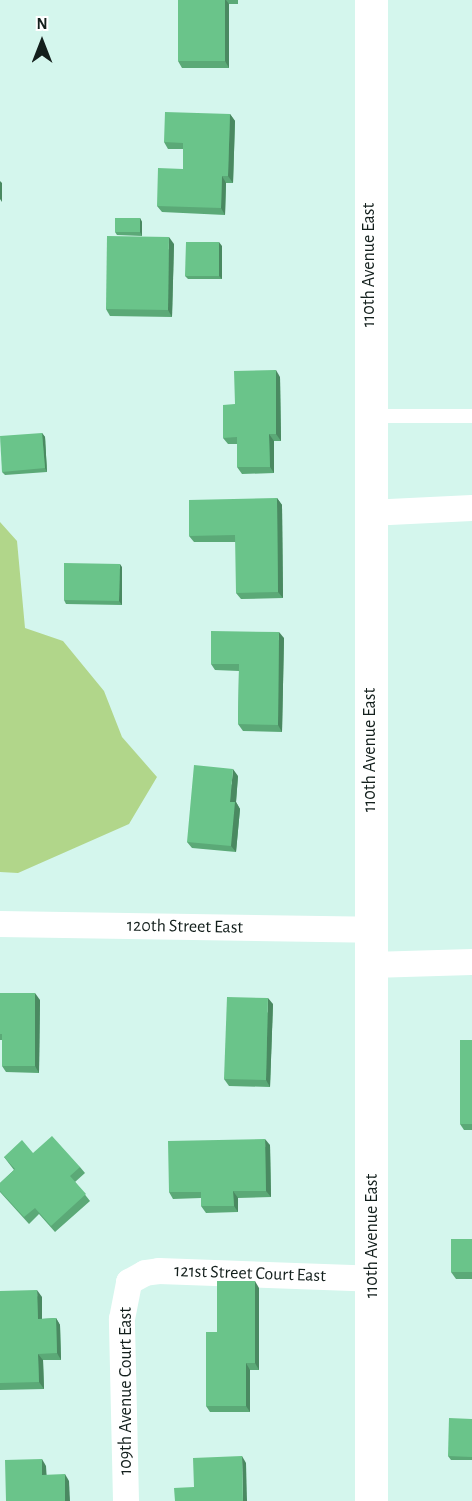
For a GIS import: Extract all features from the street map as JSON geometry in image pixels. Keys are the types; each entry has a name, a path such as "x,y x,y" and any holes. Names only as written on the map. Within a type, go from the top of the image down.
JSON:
{"street":[{"name":"110th Avenue East","path":"371,0 369,416 373,1279 371,1501"},
{"path":"369,513 472,508"},
{"name":"120th Street East","path":"0,924 371,930"},
{"path":"371,965 472,962"},
{"name":"121st Street Court East","path":"129,1282 159,1271 373,1279"},
{"name":"109th Avenue Court East","path":"126,1501 122,1319 129,1282"}],"lane":[{"path":"369,416 472,416"}],"green space":[{"path":"0,522 17,541 25,628 63,641 104,691 122,737 157,777 129,824 18,873 0,872"}],"building":[{"path":"178,0 225,0 225,61 178,61"},
{"path":"165,112 230,114 228,176 222,176 221,208 157,206 158,168 183,169 183,143 164,142"},
{"path":"115,218 140,218 140,232 115,232"},
{"path":"107,236 169,237 168,310 106,309"},
{"path":"186,242 219,242 219,276 185,276"},
{"path":"276,370 276,434 269,434 270,467 237,467 237,437 223,438 223,405 235,404 234,371"},
{"path":"42,433 45,468 2,472 0,436"},
{"path":"277,498 278,592 236,593 235,535 189,536 189,500"},
{"path":"64,563 120,564 119,601 64,600"},
{"path":"211,631 279,632 278,725 238,724 239,664 211,664"},
{"path":"194,765 233,769 230,802 235,802 231,846 187,842"},
{"path":"0,993 35,993 35,1066 2,1066"},
{"path":"227,997 268,998 266,1080 224,1079"},
{"path":"460,1040 472,1040 472,1124 460,1124"},
{"path":"52,1136 80,1167 70,1176 86,1194 51,1226 35,1208 24,1217 0,1191 0,1183 15,1169 4,1157 22,1140 33,1153"},
{"path":"265,1139 266,1191 233,1191 234,1206 201,1206 201,1192 169,1192 168,1141"},
{"path":"451,1239 472,1239 472,1272 451,1272"},
{"path":"217,1281 255,1281 255,1363 246,1363 246,1406 206,1406 206,1332 217,1332"},
{"path":"37,1290 38,1319 56,1318 57,1353 38,1354 39,1382 0,1383 0,1291"},
{"path":"449,1418 472,1419 472,1457 448,1456"},
{"path":"242,1456 243,1501 175,1501 174,1488 194,1487 193,1458"},
{"path":"42,1459 42,1475 65,1474 65,1501 6,1501 5,1460"}]}
